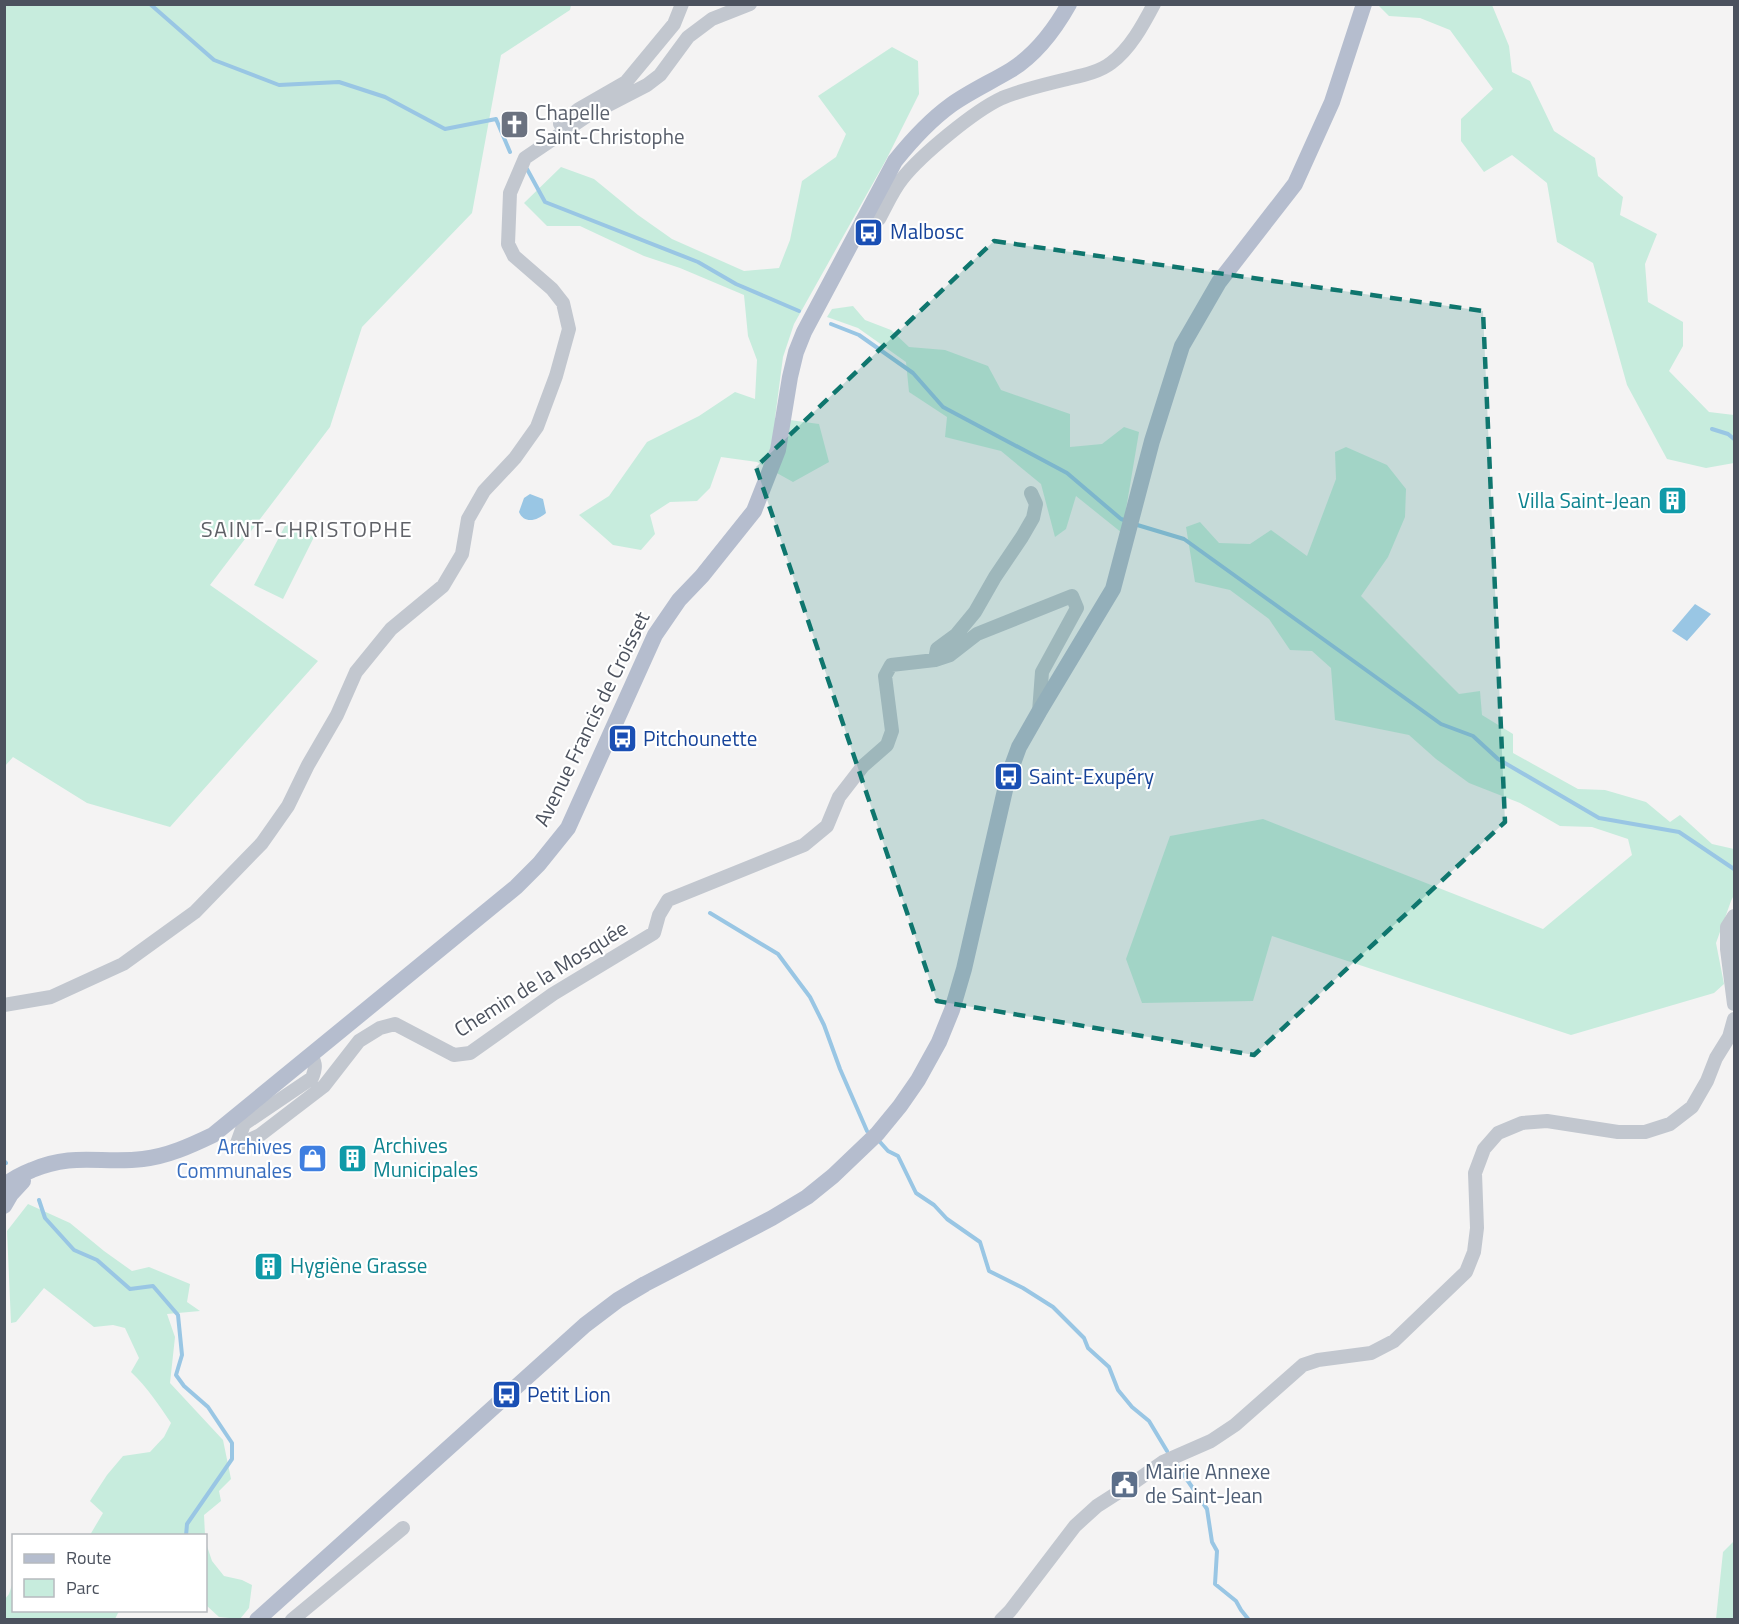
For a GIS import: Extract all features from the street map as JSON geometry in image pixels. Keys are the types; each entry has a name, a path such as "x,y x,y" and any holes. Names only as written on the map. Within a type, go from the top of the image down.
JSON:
{"main road":[{"name":"Avenue Francis de Croisset","path":"4,1186 12,1179 31,1170 63,1160 142,1159 187,1148 213,1135 516,887 539,864 568,828 655,635 679,600 702,576 754,511 778,450 796,352 804,332 895,161 910,142 951,105 1013,69 1027,57 1055,26 1070,4"},
{"path":"257,1620 585,1325 618,1300 772,1218 807,1197 834,1176 900,1106 918,1080 952,1010 964,969 1008,777 1020,747 1039,712 1113,590 1152,441 1182,346 1219,282 1295,184 1332,102 1364,4"},
{"path":"4,1206 31,1170"}],"street":[{"path":"4,1005 51,997 123,964 195,912 262,843 288,807 308,765 338,716 356,672 391,629 443,586 462,554 468,519 484,491 515,458 537,427 556,376 569,329 563,303 552,289 514,256 508,244 510,193 525,158 554,128 579,109 626,82 674,24 682,4"},
{"path":"533,151 587,116 647,85 660,75 688,37 712,19 750,4"},
{"path":"865,216 873,222 879,219 901,180 920,159 986,107 1004,97 1090,73 1110,64 1123,52 1141,28 1154,4"},
{"path":"935,660 937,649 956,635 975,612 995,577 1023,537 1033,518 1036,504 1031,493"},
{"name":"Chemin de la Mosquée","path":"310,1055 316,1070 312,1078 244,1124 236,1146 260,1135 324,1086 359,1041 380,1028 395,1024 454,1055 470,1053 553,994 654,933 659,915 668,900 804,845 826,826 839,797 863,766 887,745 892,731 885,676 891,665 935,660 950,655 977,634 1072,596 1077,608 1042,672 1039,712"},
{"path":"1734,916 1728,927 1727,949 1734,1004"},
{"path":"1001,1620 1075,1526 1097,1506 1163,1462 1211,1441 1235,1425 1303,1365 1318,1360 1371,1353 1394,1341 1466,1272 1474,1252 1477,1228 1475,1173 1484,1149 1498,1133 1522,1123 1547,1121 1618,1132 1645,1132 1670,1124 1692,1107 1729,1037 1734,1019"},
{"path":"292,1620 403,1528"}],"highlighted area":[{"path":"994,241 1483,311 1505,822 1254,1055 937,1001 756,467"}],"green space":[{"path":"5,4 571,5 570,10 501,55 472,213 362,327 330,427 210,585 318,661 170,827 87,803 13,757 5,766"},
{"path":"1378,5 1492,5 1509,46 1512,72 1530,81 1554,131 1595,158 1598,176 1623,197 1620,215 1657,234 1645,264 1648,302 1683,322 1683,346 1669,371 1709,412 1734,415 1734,463 1706,468 1667,459 1627,385 1593,263 1557,242 1547,183 1512,155 1484,172 1461,141 1461,119 1493,89 1450,30 1420,18 1389,16"},
{"path":"892,47 918,61 919,94 886,160 794,324 783,357 775,418 819,424 829,462 793,482 757,462 721,457 710,488 697,501 670,502 650,515 655,534 641,550 613,545 579,515 609,496 647,442 699,416 735,392 755,399 757,360 748,336 744,295 680,268 644,256 580,226 547,226 524,203 561,167 594,179 672,239 744,271 779,268 790,240 802,181 836,157 846,134 818,96"},
{"path":"853,306 865,320 891,330 909,347 945,350 988,366 1001,390 1070,414 1070,447 1102,444 1124,427 1139,432 1122,533 1076,496 1066,529 1055,537 1041,484 1001,451 945,437 947,417 909,392 906,362 858,328 827,317 832,309"},
{"path":"1346,447 1387,465 1406,489 1405,517 1388,557 1361,596 1459,694 1480,691 1482,715 1513,734 1513,753 1578,789 1605,790 1646,802 1670,822 1680,815 1712,844 1734,849 1734,895 1716,943 1724,984 1714,993 1571,1035 1272,936 1253,1001 1142,1003 1126,959 1170,836 1263,819 1543,929 1632,855 1628,839 1592,827 1560,826 1520,803 1469,783 1436,759 1409,735 1335,720 1331,668 1312,651 1290,650 1269,619 1230,590 1195,582 1186,527 1200,522 1219,543 1250,544 1271,530 1307,556 1336,479 1335,452"},
{"path":"286,524 314,537 283,599 254,585"},
{"path":"28,1204 70,1223 132,1271 149,1267 190,1284 187,1302 200,1311 167,1314 175,1337 170,1383 223,1440 231,1479 219,1491 221,1501 204,1515 205,1534 91,1534 103,1513 90,1501 107,1475 123,1456 150,1452 164,1437 171,1423 148,1390 131,1372 139,1358 125,1328 113,1325 94,1327 44,1288 16,1322 11,1323 7,1231"},
{"path":"1734,1541 1734,1619 1716,1619 1723,1552"},
{"path":"207,1546 212,1561 224,1576 252,1585 249,1608 240,1619 219,1617 207,1606"},
{"path":"12,1585 12,1612 118,1612 115,1619 5,1619 5,1599"}],"water":[{"path":"530,494 543,499 546,513 539,518 527,520 519,512 524,498"},
{"path":"1695,604 1711,614 1687,641 1672,631"}],"waterway":[{"path":"150,4 214,60 279,85 339,82 385,97 445,129 496,119 510,152"},
{"path":"527,169 545,202 698,262 736,284 799,311"},
{"path":"831,324 859,335 913,373 943,407 1067,473 1121,519 1127,521"},
{"path":"1712,429 1728,434 1734,439"},
{"path":"1134,524 1184,539 1441,724 1473,736 1498,759 1599,818 1679,832 1734,869"},
{"path":"710,913 778,954 810,997 824,1025 867,1131"},
{"path":"880,1142 888,1151 898,1156 916,1193 980,1242 989,1271 1023,1288 1053,1307 1084,1338 1088,1348 1109,1367 1118,1390 1132,1407 1149,1421 1167,1451"},
{"path":"39,1200 45,1218 74,1250 97,1260 130,1289 153,1286 178,1315 182,1355 176,1375 184,1386 208,1407 232,1443 232,1459 187,1524 186,1534"},
{"path":"1177,1465 1207,1509 1212,1542 1217,1551 1215,1584 1236,1601 1249,1620"}],"place":[{"name":"Chapelle Saint-Christophe","path":"514,125"},
{"name":"Malbosc","path":"869,232"},
{"name":"Villa Saint-Jean","path":"1672,501"},
{"name":"Pitchounette","path":"622,739"},
{"name":"Saint-Exupéry","path":"1008,777"},
{"name":"Archives Municipales","path":"352,1158"},
{"name":"Archives Communales","path":"313,1159"},
{"name":"Hygiène Grasse","path":"269,1266"},
{"name":"Petit Lion","path":"506,1395"},
{"name":"Mairie Annexe de Saint-Jean","path":"1124,1484"}],"district":[{"name":"SAINT-CHRISTOPHE","path":"307,529"}]}
